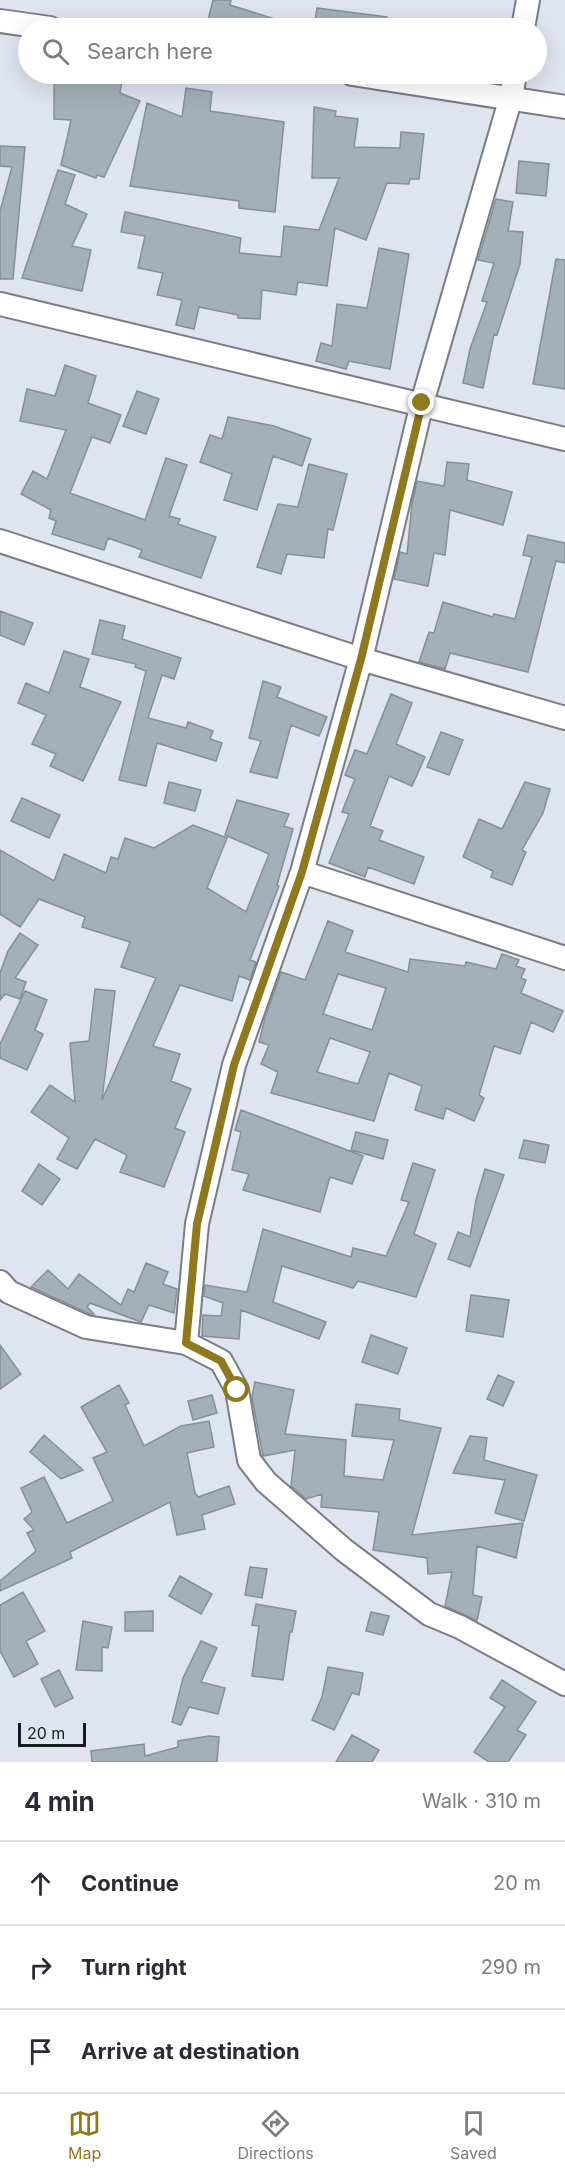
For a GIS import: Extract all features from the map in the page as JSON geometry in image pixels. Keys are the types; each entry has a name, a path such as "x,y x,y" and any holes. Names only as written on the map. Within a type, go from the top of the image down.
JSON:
{"street":[{"path":"525,18 528,0"},
{"path":"0,21 18,24"},
{"path":"421,84 565,107"},
{"path":"186,1343 197,1224 234,1065 302,872 361,659 422,403 513,84"},
{"path":"0,304 565,439"},
{"path":"0,541 361,659 565,718"},
{"path":"302,872 565,958"},
{"path":"0,1282 9,1292 86,1327 186,1343 221,1361 237,1390 249,1460 266,1482 345,1550 429,1614 460,1627 565,1684"}],"building":[{"path":"213,0 231,0 230,5 272,18 208,18"},
{"path":"317,8 387,17 387,18 316,18"},
{"path":"54,84 121,84 120,93 140,101 104,177 97,175 96,178 61,165 71,120 54,119"},
{"path":"186,88 212,92 210,111 284,122 275,212 239,208 239,201 130,186 147,103 182,117"},
{"path":"314,107 336,111 335,116 358,119 354,147 400,148 401,132 424,134 419,179 410,179 409,184 387,183 366,240 335,228 327,286 298,282 296,295 262,290 260,319 238,318 238,315 199,307 194,329 176,325 182,300 157,295 163,273 138,268 145,236 121,232 125,212 241,238 239,253 281,257 284,226 319,230 339,178 312,178"},
{"path":"0,146 25,147 13,279 0,279 0,211 12,167 0,166"},
{"path":"519,161 549,164 546,196 516,193"},
{"path":"58,170 75,175 65,204 87,214 72,246 91,250 82,291 22,278"},
{"path":"496,199 513,202 508,231 523,232 520,264 497,335 494,334 483,388 463,383 470,349 487,302 482,301 494,263 478,260"},
{"path":"379,248 409,254 390,369 349,361 346,369 316,361 321,343 332,346 337,304 367,308"},
{"path":"556,259 565,260 565,389 533,384"},
{"path":"65,365 96,376 88,403 121,415 110,443 92,437 70,493 145,520 166,458 187,465 169,516 180,519 178,524 216,537 201,578 139,557 142,550 108,538 104,550 52,534 56,521 49,518 51,510 21,494 33,471 47,479 66,430 20,421 27,389 55,396"},
{"path":"137,391 159,399 146,434 123,426"},
{"path":"228,417 274,426 311,439 302,466 273,456 257,510 224,500 232,474 200,462 210,435 222,439"},
{"path":"447,462 469,464 467,480 512,492 503,525 450,510 445,555 434,553 428,586 394,579 400,552 407,554 412,504 417,481 444,486"},
{"path":"309,464 347,474 333,530 328,529 324,558 287,554 281,574 257,567 278,504 298,507"},
{"path":"528,535 565,543 565,563 556,561 528,672 450,653 445,669 419,662 429,632 434,633 443,602 493,617 494,614 515,619 532,557 523,555"},
{"path":"0,611 33,623 24,645 0,635"},
{"path":"100,620 125,626 122,639 181,658 174,679 162,675 148,718 186,728 188,722 213,731 210,739 222,743 216,761 157,743 146,786 119,780 146,671 135,667 136,664 92,654"},
{"path":"64,651 89,659 80,687 121,702 83,781 50,766 56,754 32,744 46,715 18,703 26,683 49,693"},
{"path":"263,681 281,687 277,697 327,717 319,736 291,725 277,778 250,772 261,741 249,738"},
{"path":"391,694 412,703 396,744 425,757 412,786 389,776 370,826 383,831 379,840 424,857 414,884 368,867 365,877 329,863 349,814 342,812 355,779 345,775 355,750 367,754"},
{"path":"441,732 463,740 449,775 427,767"},
{"path":"169,782 201,790 195,811 164,803"},
{"path":"525,782 550,789 543,813 522,850 526,852 512,885 491,877 493,871 463,857 479,819 502,829"},
{"path":"22,798 60,815 49,838 11,821"},
{"path":"237,800 289,814 284,826 293,829 277,885 279,886 250,960 256,962 250,980 239,976 232,1001 180,985 153,1046 180,1054 171,1081 191,1089 175,1128 185,1132 164,1187 120,1172 127,1155 95,1139 77,1169 57,1159 69,1138 31,1112 50,1085 75,1102 70,1043 89,1041 95,989 115,991 102,1100 156,978 121,967 130,942 82,927 85,917 39,899 20,927 0,914 0,850 54,881 64,854 106,873 111,857 118,859 125,838 154,848 193,825 227,838 207,888 246,912 269,854 225,835"},
{"path":"328,921 353,931 345,952 408,972 410,959 465,966 466,962 496,969 502,954 519,960 516,966 525,969 521,978 526,980 521,993 563,1011 553,1032 531,1022 520,1054 494,1046 479,1095 484,1098 474,1121 446,1108 443,1119 415,1110 422,1086 389,1073 374,1121 271,1093 278,1072 261,1064 269,1045 259,1042 265,1018 281,972 305,980","holes":["338,974 386,988 372,1030 323,1014","330,1038 370,1052 358,1084 317,1072"]},
{"path":"20,933 38,945 15,978 26,982 20,999 5,994 0,1000 0,973 8,951"},
{"path":"25,991 47,1000 35,1030 43,1034 27,1070 0,1058 0,1044"},
{"path":"241,1110 363,1156 352,1184 330,1177 320,1212 243,1190 249,1174 232,1170 241,1132 235,1130"},
{"path":"356,1132 388,1140 383,1159 351,1150"},
{"path":"524,1140 549,1145 545,1163 519,1158"},
{"path":"413,1163 435,1170 414,1234 436,1244 416,1297 358,1281 353,1288 282,1266 273,1302 326,1322 319,1339 241,1310 239,1339 202,1336 203,1315 221,1316 223,1303 204,1296 205,1285 247,1292 263,1229 351,1257 353,1248 386,1256 409,1202 401,1200"},
{"path":"39,1164 60,1179 42,1205 22,1191"},
{"path":"485,1169 504,1175 470,1267 448,1259 458,1232 470,1237 476,1200"},
{"path":"146,1263 168,1272 163,1284 177,1289 174,1313 149,1305 141,1322 90,1303 87,1307 94,1314 90,1314 31,1287 48,1270 68,1289 79,1274 121,1305 128,1289 134,1292"},
{"path":"471,1295 509,1300 503,1337 466,1331"},
{"path":"371,1335 407,1348 398,1374 362,1362"},
{"path":"0,1345 21,1374 0,1389"},
{"path":"498,1375 514,1382 503,1406 487,1399"},
{"path":"255,1382 294,1390 285,1434 346,1440 344,1476 383,1480 394,1440 352,1436 356,1404 400,1409 399,1420 441,1428 412,1535 523,1523 516,1558 477,1546 473,1595 482,1597 477,1621 445,1606 452,1572 428,1574 427,1558 373,1550 379,1512 321,1507 322,1494 306,1499 291,1486 295,1450 263,1456 252,1397"},
{"path":"119,1385 129,1403 125,1405 144,1446 181,1426 209,1421 214,1447 187,1453 195,1493 198,1497 229,1486 235,1504 202,1515 205,1529 177,1535 170,1502 70,1552 72,1558 0,1591 0,1581 36,1551 27,1533 34,1530 24,1519 32,1512 21,1488 44,1477 67,1523 113,1501 93,1458 107,1452 81,1407"},
{"path":"212,1395 217,1413 193,1420 188,1401"},
{"path":"44,1435 83,1470 61,1479 30,1452"},
{"path":"470,1436 487,1438 484,1460 537,1475 524,1521 495,1513 505,1480 453,1473"},
{"path":"250,1567 267,1569 262,1598 245,1595"},
{"path":"180,1576 212,1594 201,1614 169,1596"},
{"path":"23,1592 45,1631 26,1641 38,1664 14,1677 0,1651 0,1605"},
{"path":"256,1604 296,1611 292,1632 290,1632 283,1680 252,1676 259,1626 252,1625"},
{"path":"153,1611 153,1631 125,1631 125,1612"},
{"path":"371,1612 389,1616 383,1635 366,1631"},
{"path":"83,1621 112,1627 108,1648 102,1647 102,1671 76,1670"},
{"path":"201,1641 217,1648 201,1682 225,1688 218,1714 189,1707 181,1725 172,1722 183,1678"},
{"path":"328,1667 363,1673 359,1695 352,1693 334,1730 312,1720 322,1697"},
{"path":"59,1670 73,1698 55,1707 41,1679"},
{"path":"502,1680 536,1702 517,1730 526,1735 508,1762 489,1762 474,1752 505,1707 490,1698"},
{"path":"352,1735 379,1750 372,1762 336,1762"},
{"path":"209,1736 219,1737 217,1762 92,1762 91,1751 144,1744 145,1756 178,1747 178,1741"}],"route":[{"path":"237,1390 221,1361 186,1343 197,1224 234,1065 302,872 361,659 422,403"}]}
